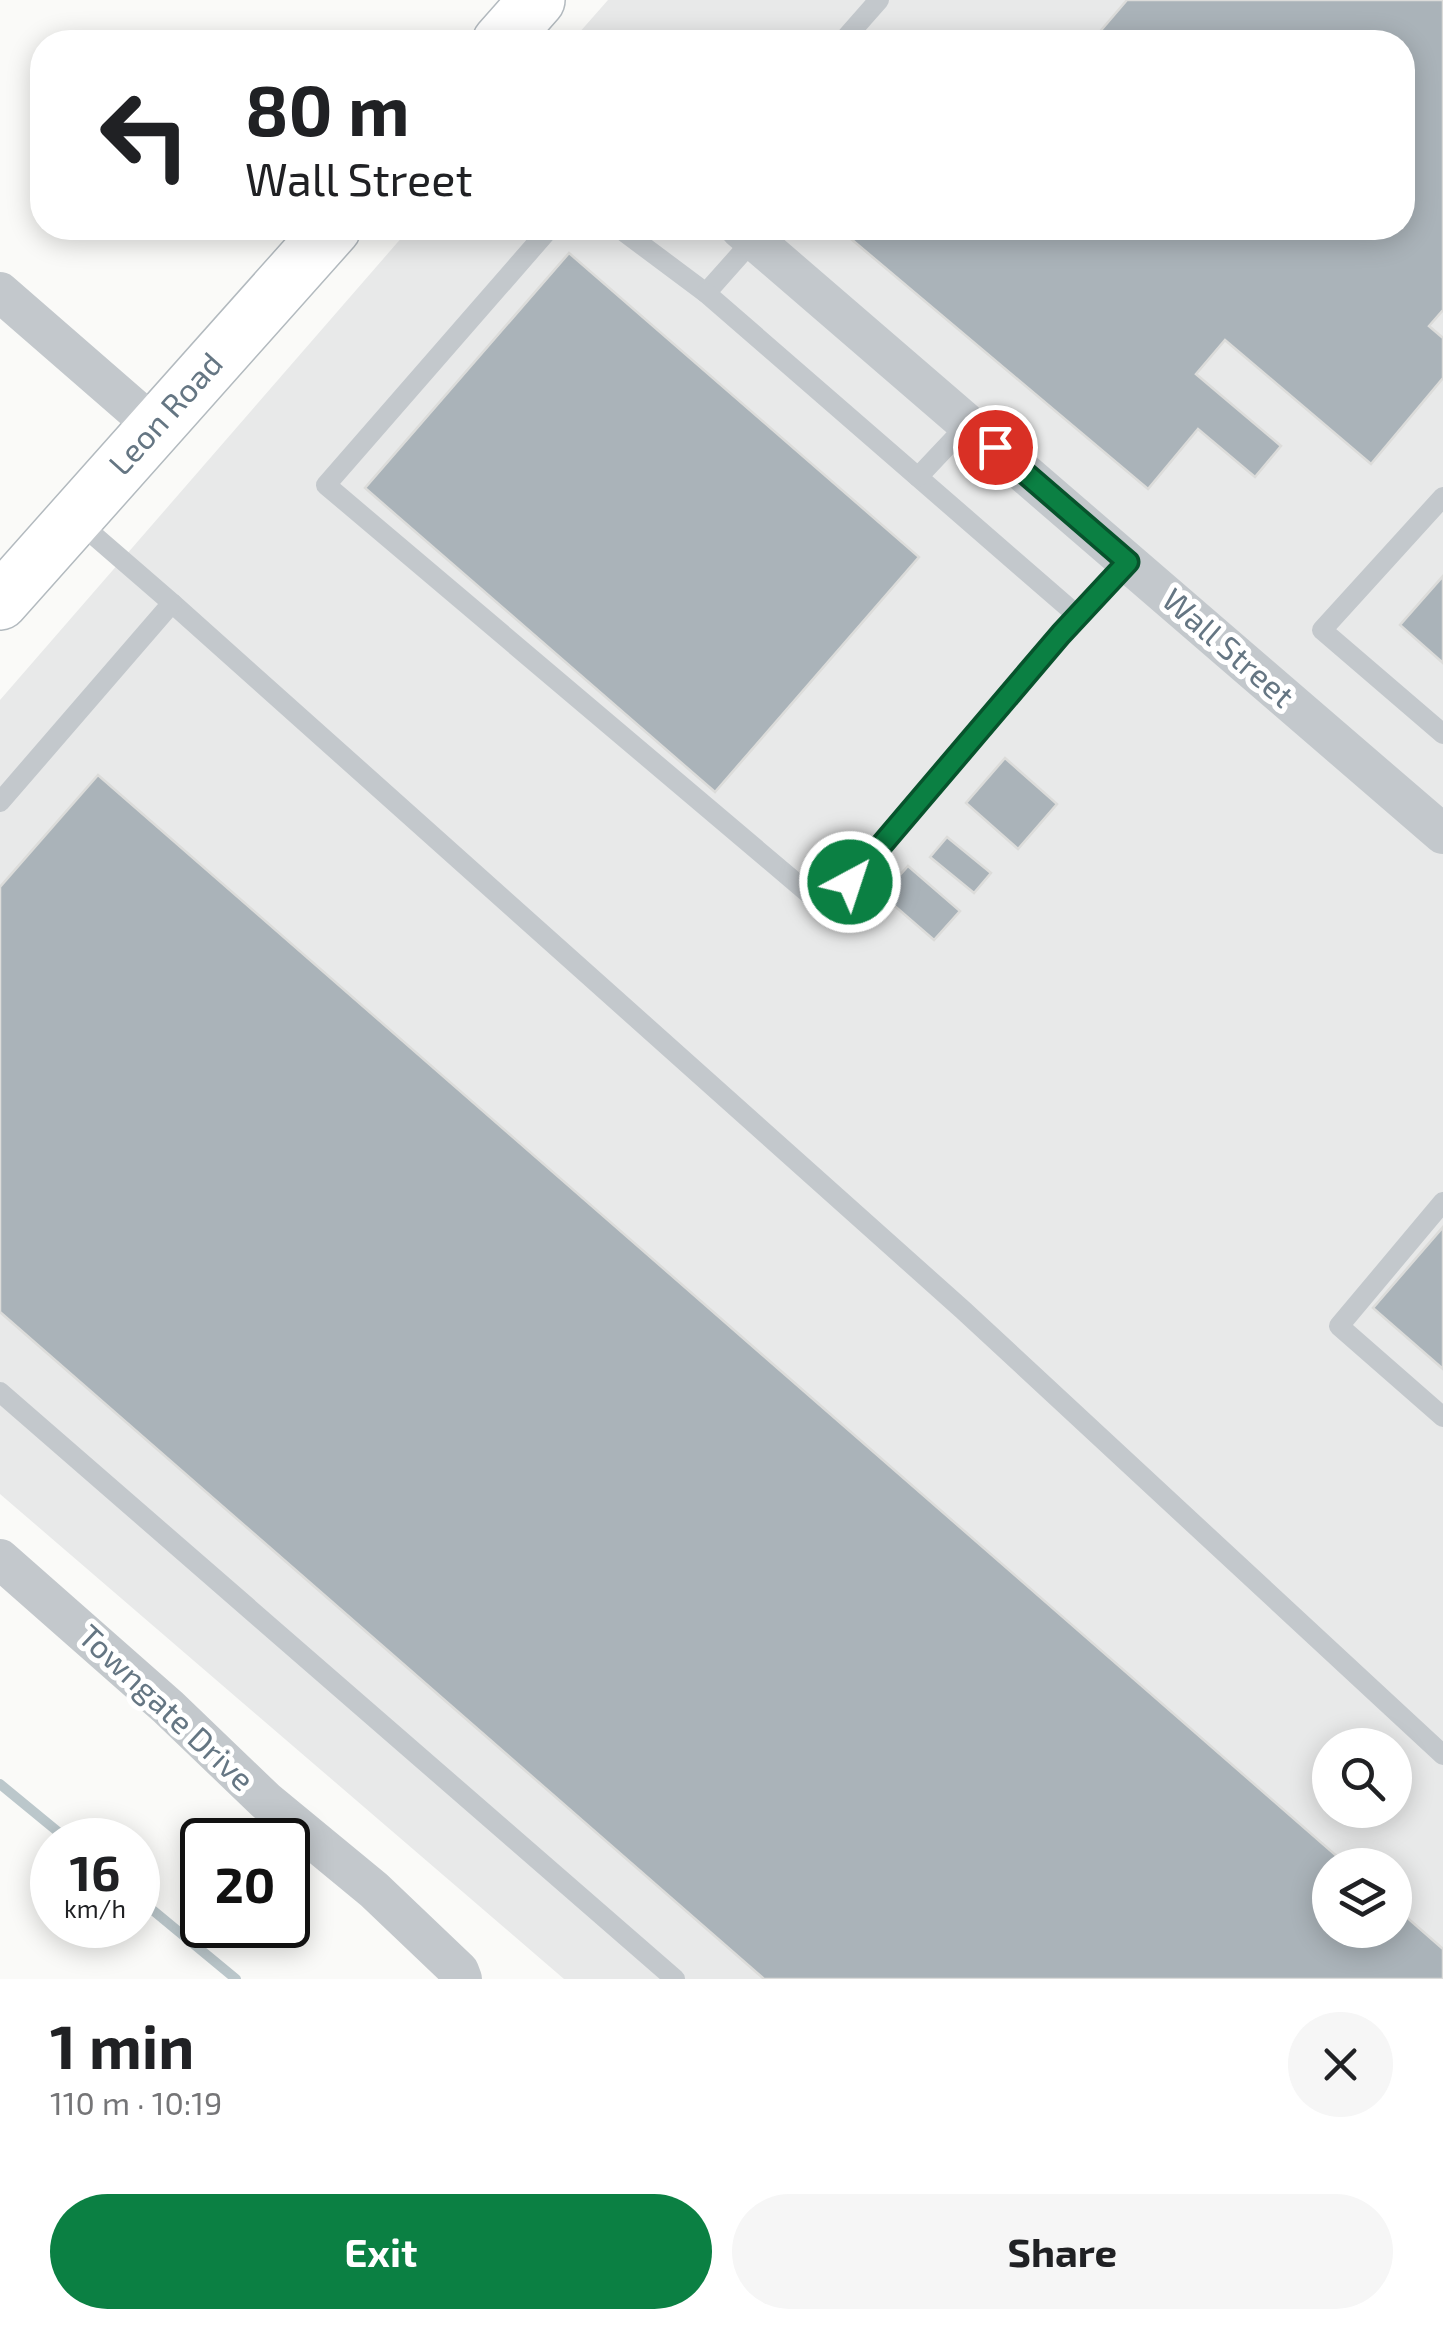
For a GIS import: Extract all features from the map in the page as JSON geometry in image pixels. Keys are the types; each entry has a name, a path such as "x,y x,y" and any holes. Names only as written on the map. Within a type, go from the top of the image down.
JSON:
{"street":[{"name":"Leon Road","path":"0,602 322,240"},
{"name":"Wall Street","path":"755,240 1440,825"},
{"path":"0,292 154,426"},
{"name":"Towngate Drive","path":"0,1559 168,1707 266,1801 374,1890 459,1970 462,1979"}],"lane":[{"path":"853,30 879,0"},
{"path":"540,240 326,485 827,909 1128,562"},
{"path":"634,240 706,293 1078,616"},
{"path":"706,293 742,240"},
{"path":"918,477 968,424"},
{"path":"1443,497 1322,630 1443,734"},
{"path":"74,518 963,1310 1443,1755"},
{"path":"0,802 172,604"},
{"path":"1443,1202 1339,1326 1443,1417"},
{"path":"0,1392 675,1979"}],"shaded area":[{"path":"608,0 1443,0 1443,1979 564,1979 0,1494 0,700 400,240 1415,240 1415,30 582,30"}],"building":[{"path":"1127,0 1443,0 1443,310 1429,326 1443,338 1443,378 1371,464 1225,340 1196,374 1281,446 1255,477 1198,429 1148,489 852,240 1415,240 1415,30 1101,30"},
{"path":"569,253 919,557 715,792 365,488"},
{"path":"1443,576 1443,663 1400,625"},
{"path":"1005,758 1057,804 1018,849 966,803"},
{"path":"98,775 1328,1848 1312,1848 1312,1948 1412,1948 1412,1922 1443,1949 1443,1979 764,1979 0,1312 0,887"},
{"path":"947,837 991,873 974,893 930,857"},
{"path":"908,866 960,911 934,940 882,895"},
{"path":"1443,1227 1443,1369 1373,1308"}],"waterway":[{"path":"0,1784 41,1818"},
{"path":"160,1916 236,1979"}],"route":[{"path":"850,882 1061,634 1128,562 995,447"}]}
